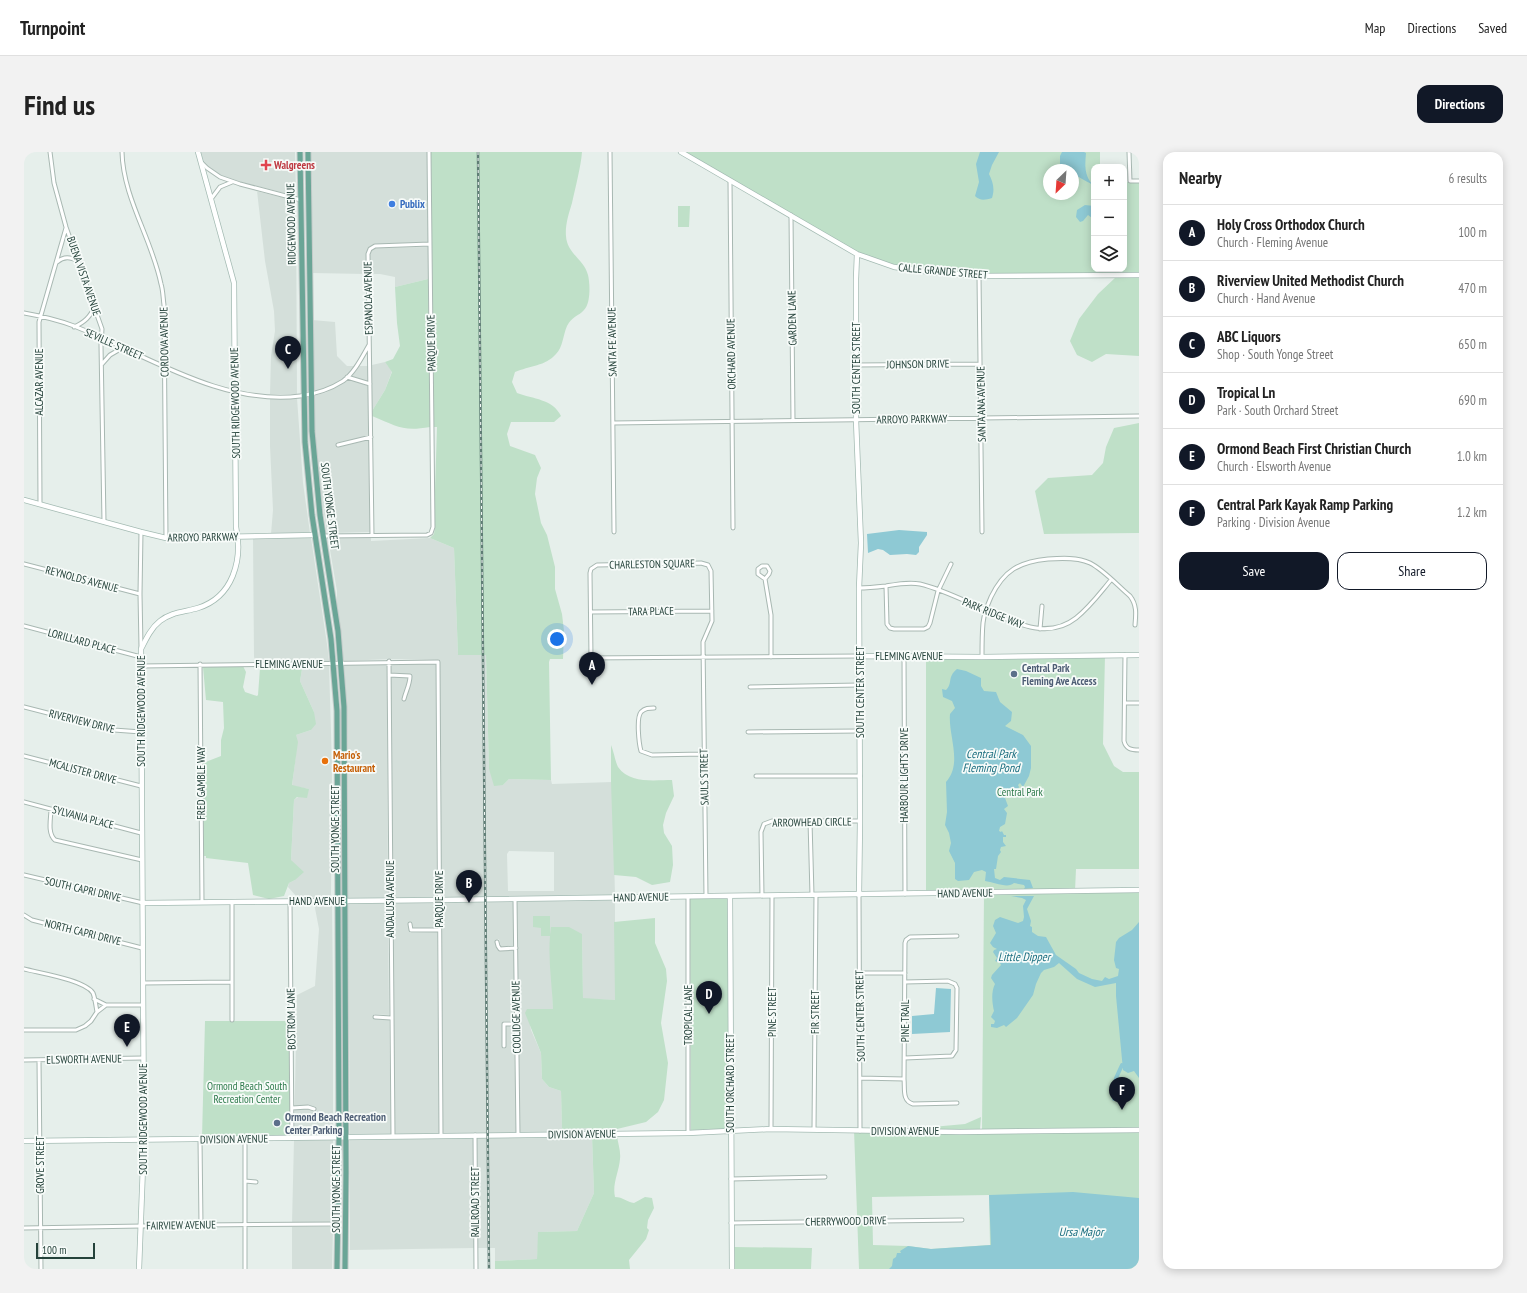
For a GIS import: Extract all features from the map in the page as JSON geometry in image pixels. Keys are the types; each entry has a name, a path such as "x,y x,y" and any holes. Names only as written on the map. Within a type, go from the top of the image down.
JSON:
{"main road":[{"name":"RIDGEWOOD AVENUE","path":"300,152 302,296"},
{"name":"RIDGEWOOD AVENUE","path":"308,152 309,296"},
{"path":"301,264 309,274"},
{"name":"SOUTH YONGE STREET","path":"302,296 303,395 306,465 313,524 326,598 334,663 336,711 339,1137 337,1269"},
{"name":"SOUTH YONGE STREET","path":"309,296 314,466 323,536 337,619 345,730 345,1269"},
{"path":"313,524 323,536"},
{"path":"315,535 325,546"},
{"path":"337,780 342,784 345,810"},
{"path":"338,1011 342,1014 346,1021"},
{"path":"337,1262 341,1269"}],"street":[{"name":"BUENA VISTA AVENUE","path":"50,152 54,182 66,227 102,329 104,522"},
{"name":"CORDOVA AVENUE","path":"122,152 126,178 161,284 164,305 166,538"},
{"name":"SOUTH RIDGEWOOD AVENUE","path":"139,1269 144,1140 141,648 148,634 160,621 168,616 197,609 218,598 233,578 237,564 238,536 236,527 234,283 198,152"},
{"name":"PARQUE DRIVE","path":"372,534 427,535 431,533 433,527 429,152"},
{"name":"SANTA FE AVENUE","path":"610,152 614,532"},
{"name":"CALLE GRANDE STREET","path":"682,152 857,254 894,267 979,276 1139,275"},
{"path":"1129,152 1130,181 1139,181"},
{"path":"201,161 213,173 232,182 300,200"},
{"name":"ORCHARD AVENUE","path":"730,181 733,528"},
{"path":"211,200 220,187 232,182"},
{"name":"GARDEN LANE","path":"791,215 793,420"},
{"name":"ALCAZAR AVENUE","path":"40,504 39,322 66,227"},
{"name":"ESPANOLA AVENUE","path":"372,534 368,254 370,249 375,246 430,244"},
{"name":"SOUTH CENTER STREET","path":"857,254 856,420 860,543 860,1131"},
{"path":"56,262 68,257 79,261"},
{"name":"SANTA ANA AVENUE","path":"979,276 982,532"},
{"path":"74,327 84,322 92,314 95,306"},
{"name":"SEVILLE STREET","path":"24,313 40,316 74,327 164,367 204,382 235,392 262,396 288,397 311,394 333,387 354,370 369,345"},
{"path":"102,364 110,355 122,348"},
{"name":"JOHNSON DRIVE","path":"856,365 980,364"},
{"path":"347,377 370,384"},
{"name":"ARROYO PARKWAY","path":"613,423 731,420 856,420 1139,416"},
{"path":"338,445 371,437"},
{"name":"ARROYO PARKWAY","path":"24,500 166,538 315,535"},
{"path":"141,532 141,648"},
{"path":"323,536 372,534"},
{"path":"982,657 983,622 986,610 1004,575 1026,562 1053,559 1078,559 1090,563 1134,601 1136,609 1135,624"},
{"name":"CHARLESTON SQUARE","path":"591,658 591,569 597,565 701,563 708,566 711,571 712,611 711,626 703,642 703,657"},
{"name":"REYNOLDS AVENUE","path":"24,564 140,594"},
{"path":"886,586 887,624 890,628 924,629 928,627 938,590 952,564"},
{"path":"765,578 769,574 770,569 767,566 762,566 758,569 758,574 765,578 772,616 771,657"},
{"name":"PARK RIDGE WAY","path":"859,588 914,583 938,590 1021,625 1040,629 1061,626 1076,619 1111,580"},
{"path":"1040,629 1042,606"},
{"name":"TARA PLACE","path":"591,612 712,611"},
{"name":"LORILLARD PLACE","path":"24,626 141,657"},
{"path":"1125,655 1124,741 1129,749 1139,750"},
{"name":"FLEMING AVENUE","path":"583,658 1139,655"},
{"name":"HARBOUR LIGHTS DRIVE","path":"904,656 905,894"},
{"name":"SAULS STREET","path":"703,657 703,754 706,896"},
{"name":"FLEMING AVENUE","path":"141,666 389,661 438,662"},
{"name":"ANDALUSIA AVENUE","path":"389,661 393,1136"},
{"name":"PARQUE DRIVE","path":"438,662 441,1136"},
{"name":"FRED GAMBLE WAY","path":"200,664 202,902"},
{"path":"389,675 410,676 410,685 407,688 404,699"},
{"path":"750,687 859,685"},
{"path":"1125,703 1139,702"},
{"name":"RIVERVIEW DRIVE","path":"24,707 114,730 141,732"},
{"path":"654,708 646,708 640,714 639,747 641,752 652,755 703,754"},
{"path":"748,732 860,731"},
{"name":"MCALISTER DRIVE","path":"24,756 141,786"},
{"path":"756,776 860,776"},
{"name":"SYLVANIA PLACE","path":"24,802 141,833"},
{"path":"51,809 50,831 55,840 142,860"},
{"name":"FIR STREET","path":"810,821 814,895 814,1129"},
{"name":"ARROWHEAD CIRCLE","path":"762,896 761,832 764,824 772,822 860,821"},
{"name":"SOUTH CAPRI DRIVE","path":"24,875 143,903"},
{"name":"HAND AVENUE","path":"143,903 859,895 1139,890"},
{"name":"SOUTH ORCHARD STREET","path":"730,896 732,1269"},
{"name":"PINE STREET","path":"771,1129 772,896"},
{"name":"TROPICAL LANE","path":"688,897 688,1132"},
{"name":"COOLIDGE AVENUE","path":"515,899 518,1135"},
{"name":"BOSTROM LANE","path":"290,901 292,1138"},
{"path":"232,902 232,1020"},
{"name":"NORTH CAPRI DRIVE","path":"24,915 32,920 142,948"},
{"path":"410,924 411,930 439,930"},
{"name":"PINE TRAIL","path":"957,936 910,937 906,940 904,1079 905,1099 908,1102 913,1104 958,1103"},
{"path":"497,942 500,949 516,948"},
{"path":"24,969 85,986 93,993 97,1012"},
{"path":"859,973 905,973"},
{"path":"905,982 948,980 955,984 957,988 956,1050 952,1056 905,1058"},
{"path":"143,982 232,982"},
{"path":"94,999 106,1005 143,1005"},
{"path":"24,1030 76,1030 85,1026 91,1021 97,1012 106,1005"},
{"path":"376,1017 391,1018"},
{"path":"504,1046 504,1024 516,1024"},
{"name":"ELSWORTH AVENUE","path":"24,1060 143,1058"},
{"name":"GROVE STREET","path":"39,1060 41,1269"},
{"path":"860,1078 904,1079"},
{"path":"292,1108 308,1107 314,1109"},
{"name":"DIVISION AVENUE","path":"24,1141 518,1135 771,1129 975,1132 1139,1130"},
{"name":"RAILROAD STREET","path":"475,1135 476,1269"},
{"path":"245,1138 245,1269"},
{"path":"200,1139 201,1225"},
{"path":"731,1179 825,1177"},
{"path":"245,1181 256,1182"},
{"name":"CHERRYWOOD DRIVE","path":"731,1223 962,1220"},
{"name":"FAIRVIEW AVENUE","path":"24,1228 338,1224"}],"shaded area":[{"path":"200,152 295,152 296,196 241,182 221,175 209,167 203,160"},
{"path":"310,152 427,152 428,242 374,244 369,247 366,253 366,274 312,273"},
{"path":"257,191 296,201 297,394 270,394 271,356 275,331 274,311 265,261"},
{"path":"428,247 428,279 395,287 395,277 370,274 370,254 371,250 375,248"},
{"path":"312,320 335,322 337,356 347,366 354,366 343,378 333,385 313,392"},
{"path":"385,362 392,371 385,390 372,411 372,365"},
{"path":"359,366 368,366 369,436 336,443 337,447 369,440 370,532 327,533 316,460 313,396 325,393 345,382"},
{"path":"297,398 303,483 310,533 271,534 273,510 270,446 270,399"},
{"path":"371,537 371,541 430,538 454,548 458,655 486,655 489,769 503,785 509,779 551,780 552,784 612,782 615,895 441,898 440,660 391,659 343,661 337,591 328,538","holes":["509,851 554,852 554,891 508,891 507,854"]},
{"path":"253,538 311,538 329,661 256,662 254,657"},
{"path":"387,664 388,898 348,898 348,761 344,665"},
{"path":"391,664 436,664 437,898 392,898"},
{"path":"329,665 332,766 331,898 303,898 297,897 288,887 289,883 295,880 291,860 294,800 309,789 292,786 296,754 296,735 311,730 314,712 300,681 302,669 260,668 259,666"},
{"path":"615,900 615,1000 583,999 582,934 552,981 553,1009 527,1009 531,1030 541,1053 542,1079 549,1087 561,1091 562,1129 592,1128 592,1132 520,1133 517,901"},
{"path":"513,901 514,945 501,947 499,939 495,940 496,947 499,951 514,950 514,1021 504,1021 502,1024 503,1049 506,1048 506,1026 514,1026 516,1133 443,1133 441,902"},
{"path":"437,902 437,928 413,928 412,922 408,923 410,933 437,932 439,1134 395,1134 392,903"},
{"path":"314,903 332,903 333,1135 294,1135 297,995 315,986 319,929"},
{"path":"348,903 388,903 389,1015 374,1014 373,1018 389,1020 391,1134 350,1135"},
{"path":"592,1136 594,1193 577,1231 539,1232 537,1259 495,1261 495,1248 478,1248 477,1138"},
{"path":"473,1138 474,1248 350,1250 350,1139"},
{"path":"333,1139 333,1222 292,1223 294,1140"},
{"path":"292,1227 333,1227 332,1269 292,1269"}],"green space":[{"path":"431,152 582,152 578,178 567,223 566,236 569,247 586,269 588,275 588,303 584,310 573,318 567,326 563,341 556,354 547,361 515,372 512,382 517,393 548,403 557,410 561,416 554,422 511,422 507,434 510,446 535,455 541,468 537,478 535,494 541,523 547,535 555,567 555,589 562,614 564,631 563,659 550,659 549,662 551,780 509,779 503,785 494,786 489,769 486,655 458,655 454,548 430,538 434,534 435,527 437,427 434,427"},
{"path":"681,152 1100,152 1100,164 1091,164 1091,272 1127,272 1127,182 1139,181 1139,275 979,276 894,267 857,254"},
{"path":"678,206 690,206 689,227 678,227"},
{"path":"1116,277 1139,277 1139,356 1106,354 1092,362 1077,355 1070,341 1079,319 1098,294"},
{"path":"428,279 430,427 413,429 400,427 372,416 372,411 385,390 392,372 385,362 393,359 400,346 395,287"},
{"path":"1139,423 1139,533 1044,534 1035,491 1048,478 1092,475 1103,463 1106,447 1114,428"},
{"name":"Central Park","path":"1105,655 1103,744 1114,766 1123,772 1139,772 1139,869 1076,869 1075,891 1139,890 1139,1269 859,1269 854,1130 982,1131 984,893 926,894 926,656","holes":["989,1195 990,1245 931,1249 908,1246 873,1245 872,1197"]},
{"path":"243,666 246,672 243,687 245,692 257,696 260,668 302,669 300,681 314,712 316,724 311,730 296,735 298,742 292,785 309,789 307,798 297,797 294,800 291,860 304,872 289,883 284,896 269,899 253,895 248,863 206,858 206,856 204,856 203,763 221,756 221,740 224,728 223,702 206,700 203,667"},
{"path":"611,745 618,767 629,776 643,780 672,780 674,796 666,813 663,825 664,833 672,846 673,865 670,882 652,885 636,877 614,875"},
{"path":"728,898 729,1129 691,1130 690,899"},
{"path":"533,916 550,916 550,935 551,927 569,927 582,934 583,998 615,1000 614,922 655,918 655,943 666,969 667,981 661,1023 668,1063 664,1100 658,1112 646,1122 617,1129 617,1132 592,1132 592,1128 562,1129 561,1091 549,1087 542,1079 541,1053 525,1013 527,1009 553,1009 550,936 541,936 541,928 533,927"},
{"name":"Ormond Beach South Recreation Center","path":"205,1021 290,1021 291,1135 202,1137"},
{"path":"981,1117 980,1129 910,1129 965,1124"},
{"path":"592,1136 617,1136 620,1156 614,1187 615,1197 634,1203 645,1197 652,1198 654,1208 648,1220 647,1228 649,1230 646,1239 629,1260 630,1269 495,1269 495,1261 537,1259 538,1232 577,1231 594,1193"},
{"path":"734,1247 812,1248 811,1269 735,1269"}],"water":[{"path":"980,152 999,152 989,174 993,186 992,198 985,200 979,199 975,196 979,182 976,164"},
{"path":"1062,152 1086,153 1086,173 1091,183 1079,177 1079,164 1060,164 1060,156"},
{"path":"1085,205 1091,206 1091,217 1088,215 1083,221 1080,222 1076,217 1077,210"},
{"path":"899,530 927,532 927,535 919,547 919,552 916,555 890,555 883,550 878,549 868,553 867,534"},
{"name":"Central Park Fleming Pond","path":"957,669 966,671 981,678 981,686 984,691 996,692 1000,702 1012,712 1011,721 1005,726 1023,735 1031,746 1031,768 1029,776 1023,787 1020,783 1018,785 1019,787 1014,796 1007,796 1005,798 1008,806 1004,809 1007,813 1005,824 1000,827 999,831 1002,831 1004,835 1006,835 1006,837 1003,837 1003,842 1006,846 1001,847 996,869 994,869 995,878 1000,880 1004,877 1030,880 1033,888 1024,889 1024,885 1014,883 1011,885 1005,885 985,881 986,872 982,870 974,872 969,880 958,881 955,879 955,863 949,851 951,843 949,833 945,825 947,812 946,782 951,775 954,766 954,749 950,714 955,708 952,701 943,697 942,689 946,690 952,675"},
{"name":"Little Dipper","path":"1011,896 1034,896 1027,909 1031,921 1030,926 1032,927 1032,932 1038,936 1046,937 1056,955 1076,969 1079,973 1092,979 1102,981 1105,977 1109,979 1118,976 1119,969 1116,968 1114,960 1116,942 1119,938 1132,930 1139,922 1139,1078 1134,1071 1128,1073 1123,1070 1116,983 1095,987 1077,979 1059,963 1041,973 1033,995 1017,1018 1006,1027 1004,1025 997,1028 991,1027 991,1024 994,1024 995,1021 991,1017 994,1011 992,997 995,984 991,978 1001,965 995,961 997,958 993,952 997,949 990,943 996,933 993,926 995,920 1000,917 1018,923 1023,921 1024,917 1023,906 1026,900"},
{"path":"936,988 951,989 950,1032 912,1034 912,1016 934,1014"},
{"name":"Ursa Major","path":"1073,1192 1139,1198 1139,1269 889,1269 892,1266 893,1259 896,1257 897,1253 901,1253 900,1251 908,1246 931,1249 991,1245 989,1195"}],"waterway":[{"path":"1114,1099 1116,1078 1122,1065"}],"railway":[{"path":"478,152 489,1269"}],"place":[{"name":"Walgreens","path":"266,165"},
{"name":"Publix","path":"392,204"},
{"name":"ABC Liquors","path":"288,369"},
{"name":"Central Park Fleming Ave Access","path":"1014,674"},
{"name":"Holy Cross Orthodox Church","path":"592,685"},
{"name":"Mario's Restaurant","path":"325,761"},
{"name":"Riverview United Methodist Church","path":"469,903"},
{"name":"Tropical Ln","path":"709,1014"},
{"name":"Ormond Beach First Christian Church","path":"127,1047"},
{"name":"Central Park Kayak Ramp Parking","path":"1122,1110"},
{"name":"Ormond Beach Recreation Center Parking","path":"277,1123"}]}
